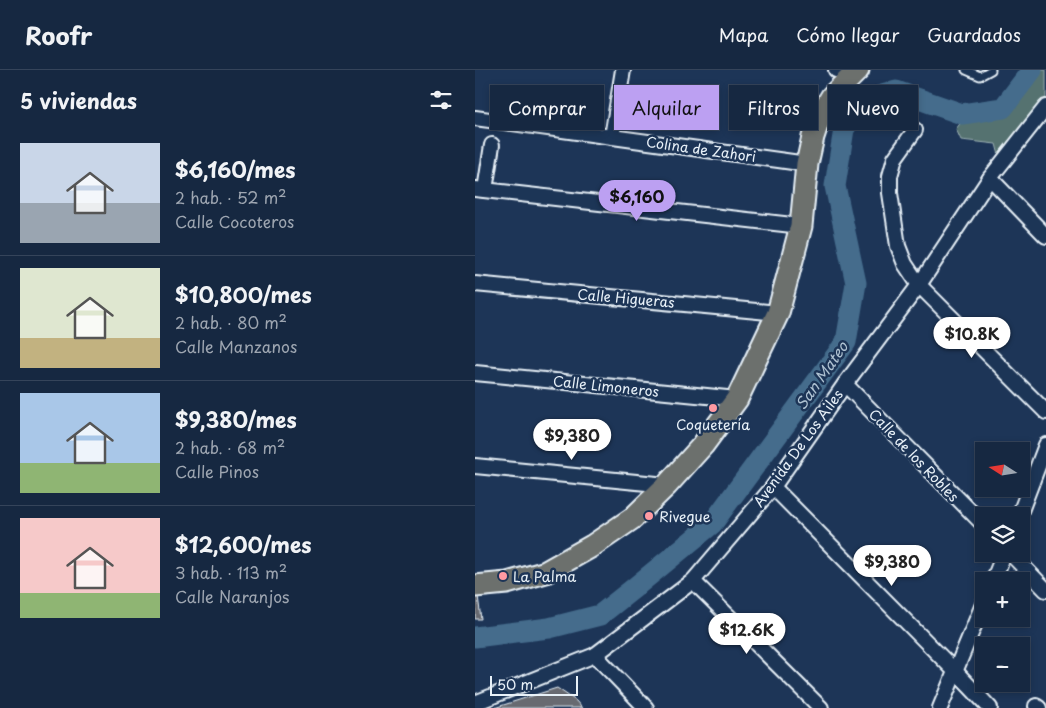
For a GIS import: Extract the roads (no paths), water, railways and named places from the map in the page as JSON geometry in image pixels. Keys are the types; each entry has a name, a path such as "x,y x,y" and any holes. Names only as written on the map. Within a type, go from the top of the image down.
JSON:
{"main road":[{"path":"475,586 507,583 546,572 592,546 633,518 703,445 737,399 778,313 801,226 807,164 820,116 849,71"}],"street":[{"path":"613,137 623,70"},
{"name":"Avenida De Los Ailes","path":"475,703 595,655 693,581 773,487 845,384 919,285 990,178 1046,107"},
{"name":"Colina de Zahori","path":"475,118 807,164"},
{"path":"915,130 895,158 890,176 889,193 898,246 905,264 919,285 1046,412"},
{"path":"492,145 480,190 801,226"},
{"path":"990,178 1046,236"},
{"name":"Calle Higueras","path":"475,284 778,313"},
{"name":"Calle Limoneros","path":"475,374 737,399"},
{"name":"Calle de los Robles","path":"845,384 975,516"},
{"path":"1022,507 1046,445"},
{"path":"475,466 667,484"},
{"path":"773,487 990,708"},
{"path":"1019,562 1046,590"},
{"path":"693,581 821,708"},
{"path":"940,708 975,623"},
{"path":"595,655 646,708"}],"lane":[{"path":"966,70 980,76 991,70"}],"waterway":[{"name":"San Mateo","path":"475,637 549,628 600,615 634,588 712,524 846,342 856,283 835,186 844,129 864,100 896,91 962,114 1003,108 1032,70"}],"place":[{"name":"Coquetería","path":"713,408"},
{"name":"Rivegue","path":"649,516"},
{"name":"La Palma","path":"503,576"}]}
